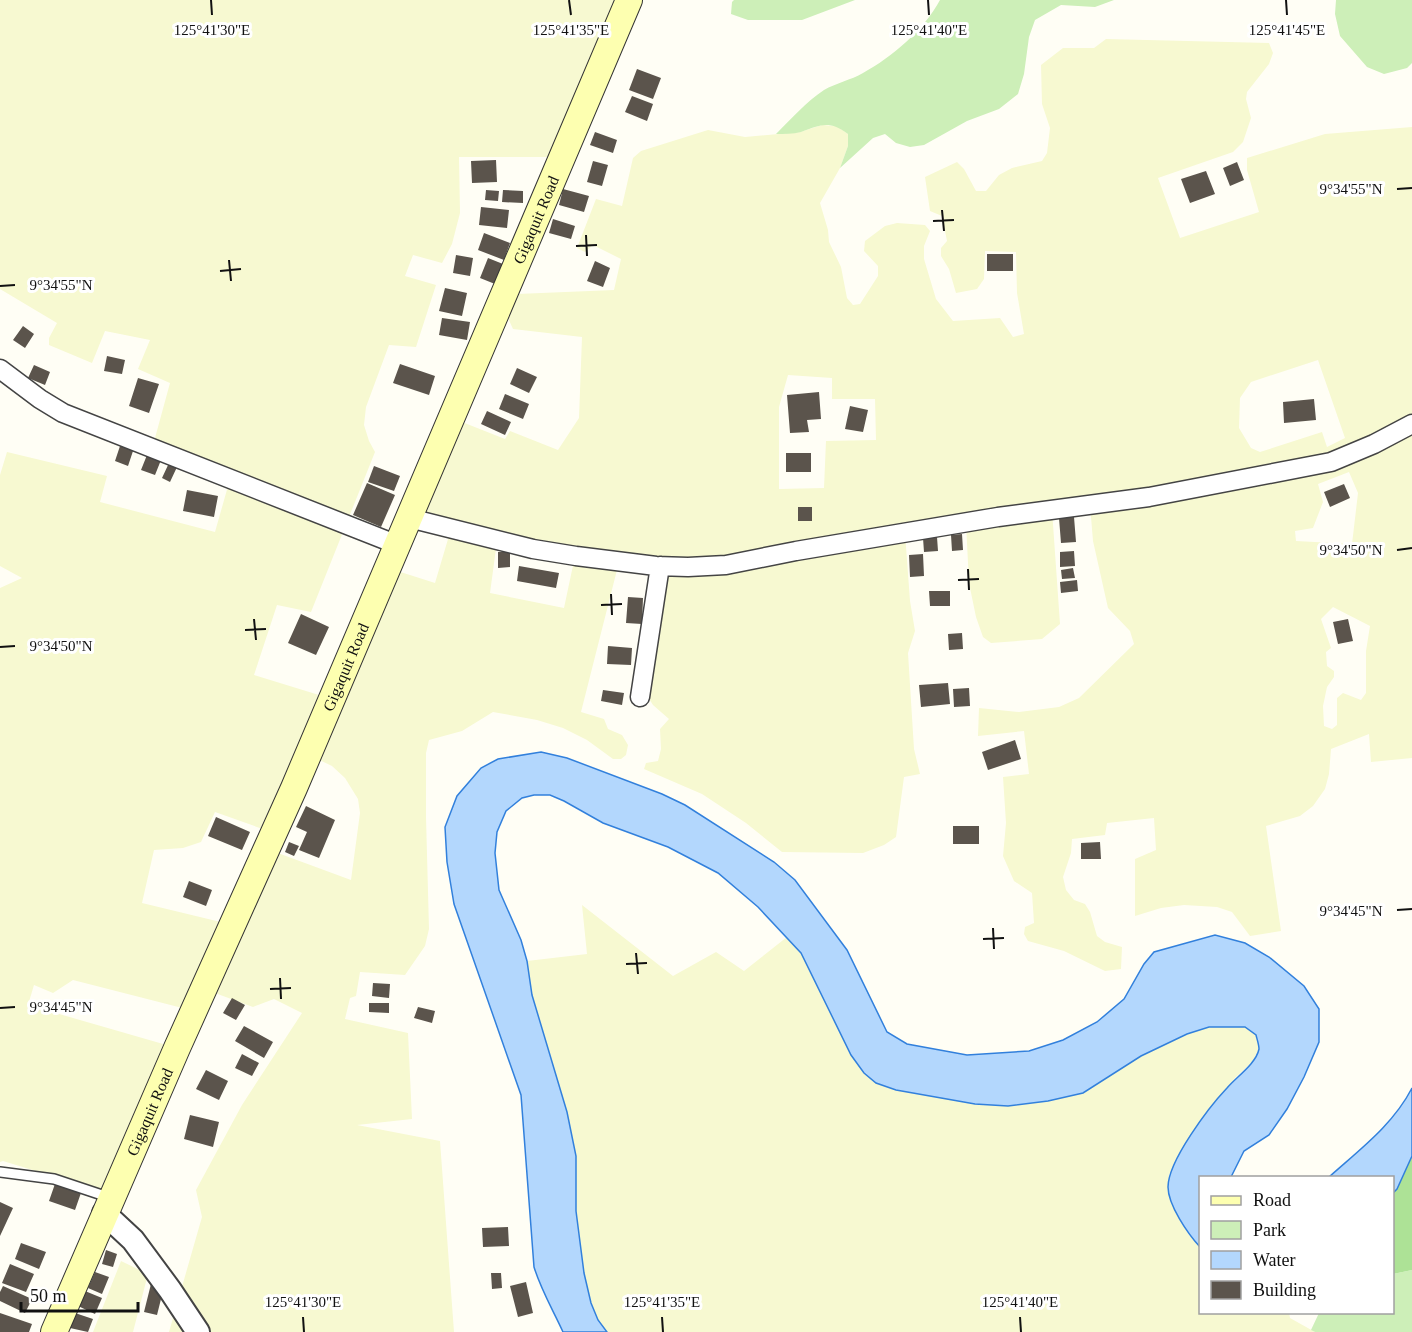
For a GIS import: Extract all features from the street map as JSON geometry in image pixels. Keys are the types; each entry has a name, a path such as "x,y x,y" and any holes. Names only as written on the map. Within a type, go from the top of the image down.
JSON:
{"main road":[{"name":"Gigaquit Road","path":"54,1332 108,1205 294,788 629,0"}],"street":[{"path":"0,369 63,413 398,545"},
{"path":"409,518 533,549 660,566 726,565 998,517 1149,497 1331,462 1374,444 1412,424"},
{"path":"640,697 660,566"},
{"path":"108,1205 198,1332"}],"lane":[{"path":"0,1172 54,1179 108,1205"}],"green space":[{"path":"0,0 630,0 563,157 459,157 460,213 452,244 442,263 413,255 405,276 436,285 416,347 389,345 366,407 364,425 375,452 311,612 277,605 254,675 332,699 388,568 435,583 451,529 409,518 452,418 505,439 510,431 558,450 579,418 582,337 513,329 508,318 517,294 614,290 621,259 593,245 585,252 577,248 596,199 622,206 633,158 641,151 708,130 745,137 800,132 822,125 837,126 848,134 848,146 840,168 820,203 829,242 841,267 847,298 853,305 860,304 878,276 878,266 864,251 865,241 885,226 897,223 925,225 930,231 924,246 924,259 936,299 953,321 1000,318 1013,337 1024,334 1017,293 1016,252 985,251 984,279 977,289 956,293 949,269 941,256 941,248 947,241 942,216 930,211 925,177 957,162 964,169 976,191 986,191 999,175 1012,168 1042,161 1047,153 1050,128 1042,104 1041,65 1063,48 1094,48 1106,39 1269,43 1273,53 1269,64 1247,92 1246,99 1251,118 1243,142 1233,152 1158,178 1180,238 1259,212 1247,170 1247,158 1325,134 1412,127 1412,758 1371,762 1369,734 1331,749 1325,789 1313,806 1300,816 1266,826 1281,931 1250,936 1232,912 1217,907 1184,905 1161,908 1135,916 1135,859 1156,850 1154,818 1107,823 1105,835 1072,839 1071,853 1063,877 1066,890 1074,900 1085,904 1090,912 1097,936 1105,942 1122,947 1121,969 1105,971 1064,951 1028,941 1024,934 1025,927 1034,923 1032,893 1014,881 1003,856 1006,823 1003,777 1029,774 1024,731 978,736 979,708 1019,712 1059,707 1079,698 1134,644 1130,631 1108,608 1093,541 1090,505 1052,510 1060,624 1042,639 991,643 983,637 969,583 966,523 905,533 910,601 915,631 908,653 914,749 920,774 904,777 896,837 884,845 863,853 782,852 746,823 702,794 644,769 646,763 658,761 661,749 660,729 669,719 653,705 646,694 663,567 619,562 581,712 604,719 608,729 622,735 628,745 626,755 621,759 613,759 587,740 563,728 537,720 493,712 462,731 429,740 426,753 426,817 429,929 425,946 405,975 360,972 356,996 350,998 345,1019 408,1033 412,1119 357,1125 440,1141 454,1332 169,1332 202,1217 196,1190 242,1105 302,1013 274,999 253,1007 204,989 194,1011 73,980 53,993 34,985 28,1005 177,1048 111,1194 0,1162 0,588 22,578 0,566 0,475 7,452 107,476 100,502 215,532 230,479 152,449 170,383 138,369 150,340 105,331 92,363 49,345 49,338 57,323 0,289","holes":["1318,360 1345,438 1327,447 1322,432 1260,452 1251,448 1239,428 1240,398 1251,382","788,375 832,378 832,399 875,399 876,440 826,441 824,488 779,489 779,407","1349,472 1358,493 1352,544 1296,541 1295,531 1313,528 1323,502 1318,484","497,541 575,556 564,608 490,593","1333,607 1370,626 1366,651 1366,693 1361,700 1343,693 1337,698 1337,725 1332,729 1324,726 1323,706 1327,687 1334,677 1334,671 1327,666 1326,652 1331,648 1321,619","309,755 332,766 345,778 358,799 360,813 351,880 267,849 233,925 142,903 154,850 183,848 201,842 215,812 274,833"]},
{"path":"734,0 855,0 802,20 748,20 731,14"},
{"path":"940,0 1114,0 1095,7 1061,5 1035,20 1029,37 1024,74 1018,94 999,109 967,121 924,145 910,147 896,143 885,134 873,138 840,168 848,146 848,134 841,130 825,125 798,133 776,134 824,90 854,78 896,51 925,22"},
{"path":"1336,0 1412,0 1412,63 1407,68 1384,74 1367,67 1340,36 1335,14"},
{"path":"582,905 673,976 716,952 744,971 787,937 801,953 851,1055 864,1073 876,1083 896,1090 975,1104 1008,1106 1048,1101 1187,1034 1209,1027 1246,1027 1256,1035 1259,1049 1252,1062 1235,1078 1202,1119 1177,1158 1169,1175 1168,1188 1177,1215 1189,1235 1199,1246 1199,1314 1289,1314 1290,1318 1315,1332 607,1332 598,1321 584,1273 576,1211 576,1156 567,1112 532,995 527,961 587,954"},
{"path":"1412,1156 1412,1270 1394,1274 1394,1192"},
{"path":"121,1261 148,1274 133,1332 93,1332"},
{"path":"1412,1270 1412,1332 1315,1332 1311,1330 1319,1314 1394,1314 1394,1274"}],"water":[{"path":"541,752 567,758 685,805 774,862 795,880 847,950 887,1032 907,1044 967,1055 1029,1051 1063,1040 1097,1022 1124,999 1144,964 1154,952 1215,935 1245,943 1269,957 1304,986 1319,1009 1319,1042 1287,1109 1269,1135 1244,1151 1232,1176 1199,1176 1199,1246 1171,1202 1168,1187 1170,1176 1182,1149 1200,1121 1257,1055 1259,1047 1256,1035 1245,1027 1209,1027 1187,1034 1141,1056 1083,1093 1048,1101 1008,1106 975,1104 896,1090 876,1083 864,1073 851,1055 801,953 758,907 718,873 668,847 603,823 550,795 522,798 506,811 497,832 495,853 499,890 521,940 532,995 567,1112 576,1156 576,1211 584,1273 591,1303 598,1320 607,1332 563,1332 534,1267 521,1095 454,904 447,862 445,827 457,796 481,768 498,759"},
{"path":"1412,1088 1412,1156 1397,1189 1394,1192 1394,1176 1330,1176 1385,1125"}],"building":[{"path":"637,69 661,78 653,99 629,90"},
{"path":"632,96 653,104 647,121 625,112"},
{"path":"595,132 617,140 613,153 590,145"},
{"path":"496,160 497,182 472,183 471,161"},
{"path":"593,161 608,165 602,186 587,182"},
{"path":"1237,162 1244,180 1230,186 1223,168"},
{"path":"1206,171 1215,194 1190,203 1181,179"},
{"path":"563,189 589,196 584,212 559,205"},
{"path":"486,190 499,191 498,201 485,200"},
{"path":"503,190 523,191 523,203 502,202"},
{"path":"481,207 509,210 507,228 479,225"},
{"path":"553,219 575,226 571,239 549,233"},
{"path":"484,233 510,243 504,260 478,250"},
{"path":"987,254 1013,254 1013,271 987,271"},
{"path":"456,255 473,258 470,276 453,273"},
{"path":"488,258 503,264 495,284 480,278"},
{"path":"595,261 610,268 603,287 587,281"},
{"path":"445,288 467,293 462,316 439,311"},
{"path":"442,318 470,322 467,340 439,335"},
{"path":"23,326 34,334 25,348 13,340"},
{"path":"107,356 125,360 122,374 104,371"},
{"path":"400,364 435,376 429,395 393,383"},
{"path":"34,365 50,372 45,385 28,378"},
{"path":"517,368 537,377 529,393 510,384"},
{"path":"138,378 159,384 149,413 129,406"},
{"path":"819,392 821,419 807,420 809,432 790,433 787,395"},
{"path":"505,394 529,404 523,419 499,409"},
{"path":"1314,399 1316,420 1284,423 1283,402"},
{"path":"850,406 868,410 863,432 845,429"},
{"path":"487,411 511,422 505,435 481,424"},
{"path":"120,446 133,451 128,466 115,461"},
{"path":"786,453 811,453 811,472 786,472"},
{"path":"147,455 161,460 155,475 141,470"},
{"path":"169,463 177,467 170,482 162,478"},
{"path":"374,466 400,476 394,491 368,482"},
{"path":"367,483 395,495 381,527 353,515"},
{"path":"1344,484 1350,498 1330,507 1324,492"},
{"path":"187,490 218,496 214,517 183,511"},
{"path":"798,507 812,507 812,521 798,521"},
{"path":"1074,517 1076,542 1061,543 1059,518"},
{"path":"962,534 963,550 952,551 951,535"},
{"path":"937,537 938,551 924,552 923,538"},
{"path":"1074,551 1075,566 1060,567 1060,552"},
{"path":"498,552 510,552 510,567 498,568"},
{"path":"923,554 924,576 910,577 909,555"},
{"path":"519,566 559,573 556,588 517,581"},
{"path":"1073,568 1075,578 1062,579 1061,570"},
{"path":"1077,580 1078,591 1061,593 1060,582"},
{"path":"929,591 950,591 950,606 930,606"},
{"path":"628,597 643,598 642,624 626,623"},
{"path":"301,614 329,627 316,655 288,643"},
{"path":"1348,619 1353,641 1338,644 1333,622"},
{"path":"962,633 963,649 949,650 948,634"},
{"path":"608,646 632,648 631,665 607,664"},
{"path":"948,683 950,704 921,707 919,685"},
{"path":"969,688 970,706 954,707 953,689"},
{"path":"603,690 624,693 622,705 601,701"},
{"path":"1015,740 1021,759 988,770 982,752"},
{"path":"306,806 335,820 319,858 299,850 307,832 296,827"},
{"path":"216,817 250,832 242,850 208,836"},
{"path":"953,826 979,826 979,844 953,844"},
{"path":"289,842 299,846 294,856 285,852"},
{"path":"1100,842 1101,859 1081,859 1081,843"},
{"path":"189,881 212,890 206,906 183,897"},
{"path":"373,983 390,984 389,998 372,996"},
{"path":"232,998 245,1005 236,1020 223,1013"},
{"path":"369,1003 389,1003 389,1013 369,1012"},
{"path":"418,1007 435,1011 432,1023 414,1018"},
{"path":"244,1026 273,1042 264,1058 235,1041"},
{"path":"242,1054 259,1063 252,1076 235,1068"},
{"path":"206,1070 228,1081 219,1100 196,1089"},
{"path":"190,1115 219,1122 213,1147 184,1139"},
{"path":"56,1181 82,1190 75,1210 49,1201"},
{"path":"0,1202 13,1208 0,1236"},
{"path":"508,1227 509,1246 483,1247 482,1228"},
{"path":"21,1243 46,1252 39,1269 15,1259"},
{"path":"106,1250 117,1254 113,1267 102,1264"},
{"path":"10,1264 34,1274 26,1292 2,1283"},
{"path":"95,1272 109,1277 102,1294 88,1288"},
{"path":"491,1273 501,1273 502,1288 492,1289"},
{"path":"526,1282 533,1313 518,1317 510,1286"},
{"path":"151,1284 164,1287 157,1315 144,1312"},
{"path":"3,1286 32,1299 25,1313 0,1301"},
{"path":"85,1291 102,1298 95,1314 78,1306"},
{"path":"0,1313 32,1324 29,1332 0,1332"},
{"path":"75,1313 93,1319 88,1332 70,1328"}]}
